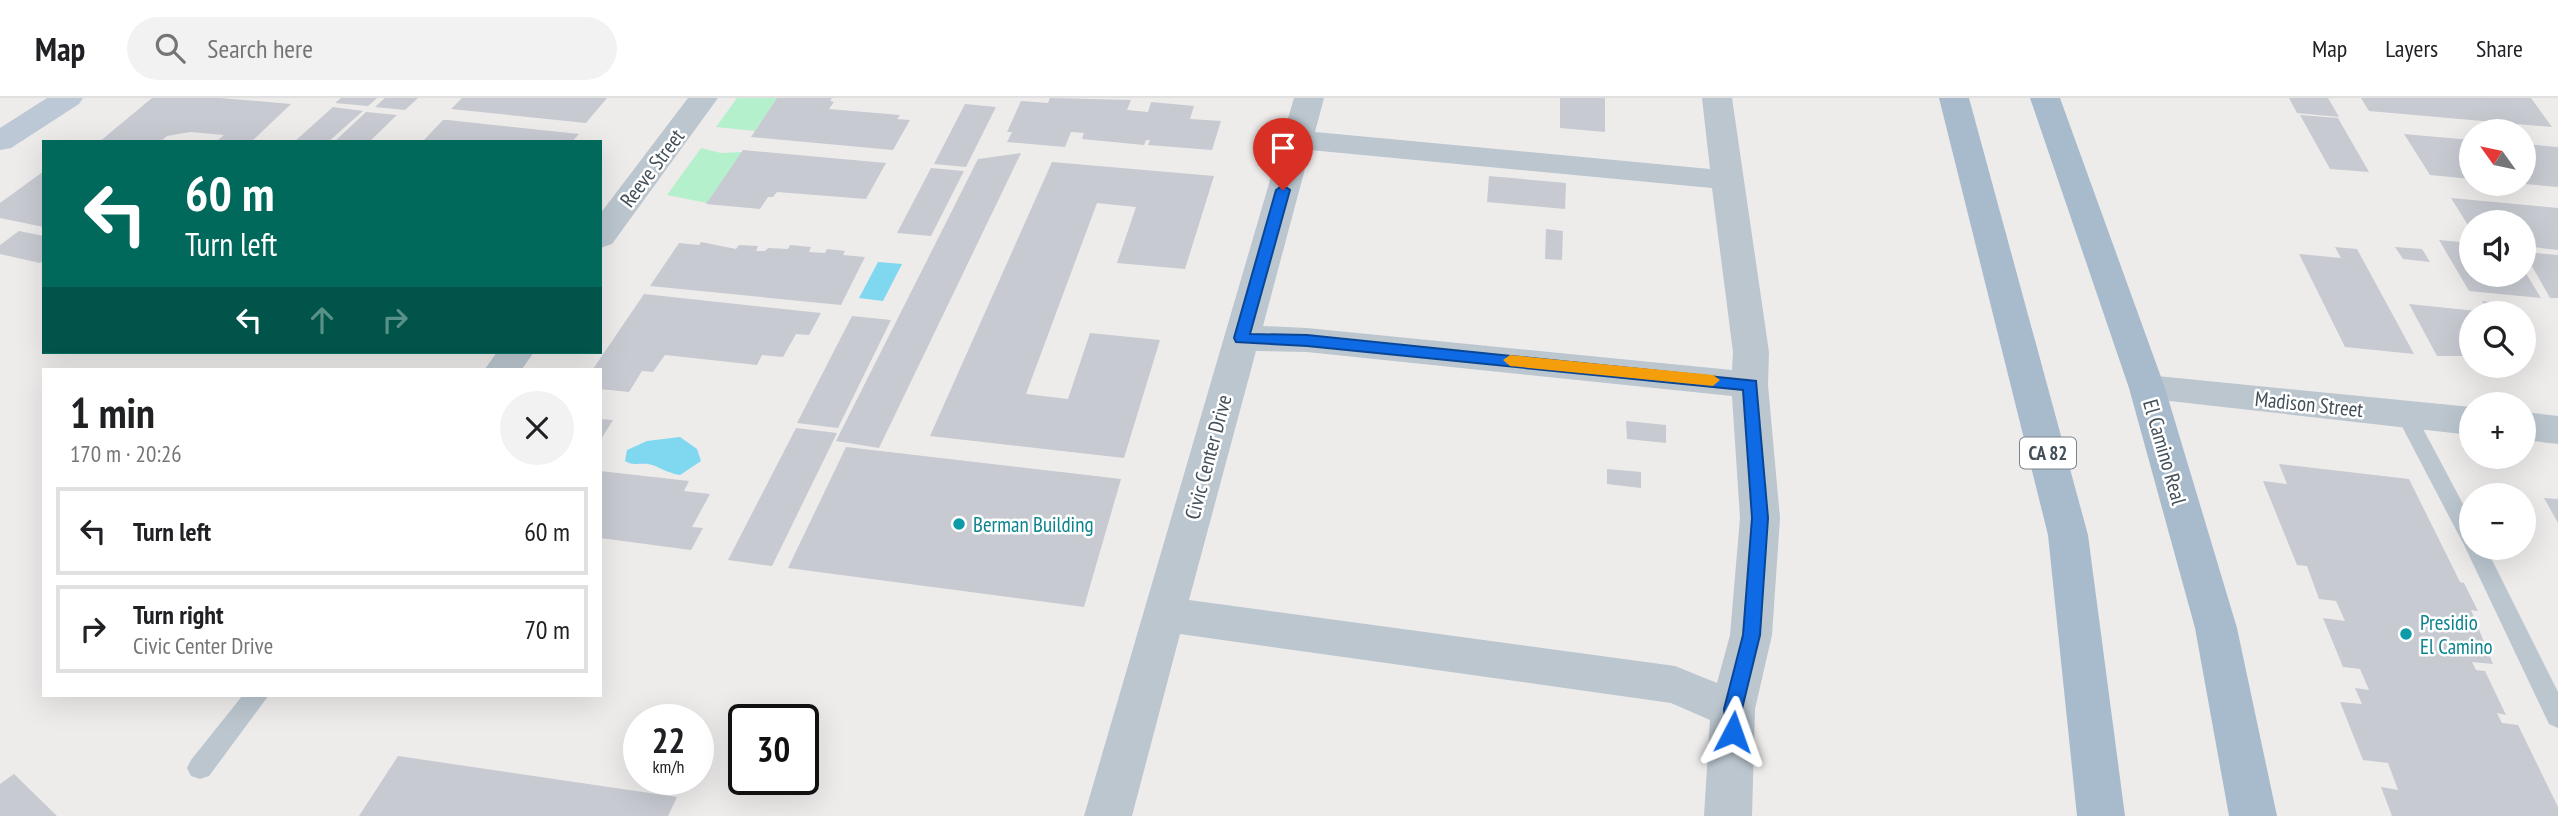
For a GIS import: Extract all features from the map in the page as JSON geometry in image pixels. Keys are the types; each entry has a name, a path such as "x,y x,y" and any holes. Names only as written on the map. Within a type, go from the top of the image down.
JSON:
{"main road":[{"name":"CA 82","path":"1954,98 2068,535 2101,816"},
{"name":"El Camino Real","path":"2045,98 2147,388 2216,628 2253,816"}],"street":[{"path":"0,141 68,98"},
{"name":"Reeve Street","path":"602,234 703,98"},
{"name":"Civic Center Drive","path":"1108,816 1308,98"},
{"path":"1717,98 1751,352 1750,385 1760,518 1751,635 1733,709 1733,755 1728,816"},
{"path":"1297,140 1727,180"},
{"path":"1241,338 1320,342 1750,385"},
{"path":"504,368 514,354"},
{"name":"Madison Street","path":"2147,388 2459,420"},
{"path":"2536,427 2558,430"},
{"path":"1165,614 1675,685 1733,709"}],"lane":[{"path":"2406,415 2459,517"},
{"path":"2481,560 2558,717"},
{"path":"200,768 255,697"}],"green space":[{"path":"737,98 777,98 755,131 716,127"},
{"path":"701,148 721,153 742,152 707,203 667,195"}],"water":[{"path":"878,262 902,264 883,301 859,298"},
{"path":"680,437 697,449 701,461 680,475 651,465 625,461 627,450 647,441"}],"building":[{"path":"152,98 220,98 291,104 253,140 218,140 224,135 190,132 167,136 162,140 101,140"},
{"path":"341,98 377,98 368,106 335,103"},
{"path":"385,98 418,98 405,110 375,107"},
{"path":"462,98 607,98 586,123 451,109"},
{"path":"777,98 832,98 830,101 834,102 829,109 900,115 897,119 910,120 893,150 751,137"},
{"path":"1050,98 1131,100 1127,110 1148,112 1151,102 1194,106 1190,119 1221,121 1212,150 1148,145 1150,140 1146,140 1144,145 1082,139 1084,133 1071,132 1065,147 1007,142 1012,132 1007,132 1021,101 1048,103"},
{"path":"1560,98 1605,98 1605,132 1560,128"},
{"path":"2289,98 2328,98 2339,117 2297,113"},
{"path":"2361,98 2531,98 2552,127 2536,126 2536,119 2460,119 2369,111"},
{"path":"965,104 996,107 966,167 934,164"},
{"path":"333,107 363,111 330,140 296,140"},
{"path":"366,112 397,115 371,140 336,140"},
{"path":"2300,115 2338,118 2369,172 2330,169"},
{"path":"443,120 579,134 574,140 424,140"},
{"path":"2404,134 2459,139 2459,178 2430,175"},
{"path":"2536,145 2558,147 2558,187 2536,185"},
{"path":"743,150 886,163 866,199 777,192 773,197 768,197 760,209 706,204"},
{"path":"1021,153 879,448 836,441 978,159"},
{"path":"1052,162 1214,176 1185,269 1117,263 1136,207 1097,203 1026,394 1068,399 1090,333 1160,340 1124,458 930,436"},
{"path":"931,168 964,171 931,236 897,233"},
{"path":"42,172 42,227 0,218 0,203"},
{"path":"1489,176 1566,183 1565,209 1487,202"},
{"path":"2451,198 2558,208 2558,250 2536,247 2536,210 2459,211"},
{"path":"1546,229 1563,231 1562,260 1545,259"},
{"path":"19,231 42,236 42,262 0,254 0,245"},
{"path":"2439,240 2459,242 2459,274"},
{"path":"701,242 736,249 739,245 758,246 756,251 765,251 768,248 788,249 790,245 811,247 809,252 825,253 827,249 845,251 843,255 865,257 841,305 650,286 679,243 699,245"},
{"path":"2335,247 2357,249 2414,354 2345,347 2299,254 2341,258"},
{"path":"2395,247 2422,249 2430,262 2403,259"},
{"path":"2536,253 2558,255 2558,298 2550,298 2536,273"},
{"path":"2467,287 2534,287 2541,298 2469,291"},
{"path":"644,294 821,313 809,335 796,334 783,357 762,355 757,365 665,355 653,372 642,371 629,392 602,389 602,368 594,368"},
{"path":"2409,304 2459,309 2459,356 2437,356"},
{"path":"852,316 891,320 838,428 797,423"},
{"path":"602,419 613,420 602,438"},
{"path":"1626,421 1666,425 1666,443 1627,439"},
{"path":"796,428 837,433 772,566 728,560"},
{"name":"Berman Building","path":"846,447 1121,479 1084,607 788,568"},
{"name":"Presidio El Camino","path":"2279,464 2409,479 2460,582 2464,583 2478,611 2471,610 2493,664 2472,662 2476,670 2485,671 2506,715 2497,713 2502,723 2518,725 2558,807 2558,816 2392,816 2381,787 2398,790 2388,763 2363,760 2340,702 2362,704 2355,688 2369,690 2360,669 2343,667 2323,618 2345,621 2336,601 2319,599 2307,566 2297,565 2263,481 2287,484"},
{"path":"1607,469 1641,472 1641,488 1607,484"},
{"path":"602,471 689,481 684,491 710,494 692,527 703,528 691,550 602,538"},
{"path":"2544,498 2558,499 2558,523"},
{"path":"398,756 623,789 623,795 677,797 668,816 359,816"},
{"path":"14,774 57,816 0,816 0,784"}],"slow traffic":[{"path":"1510,360 1713,380"}],"place":[{"name":"Berman Building","path":"959,524"},
{"name":"Presidio El Camino","path":"2406,634"}],"route":[{"path":"1283,190 1241,338 1307,341 1750,385 1760,518 1751,635 1733,709 1733,732"}]}
